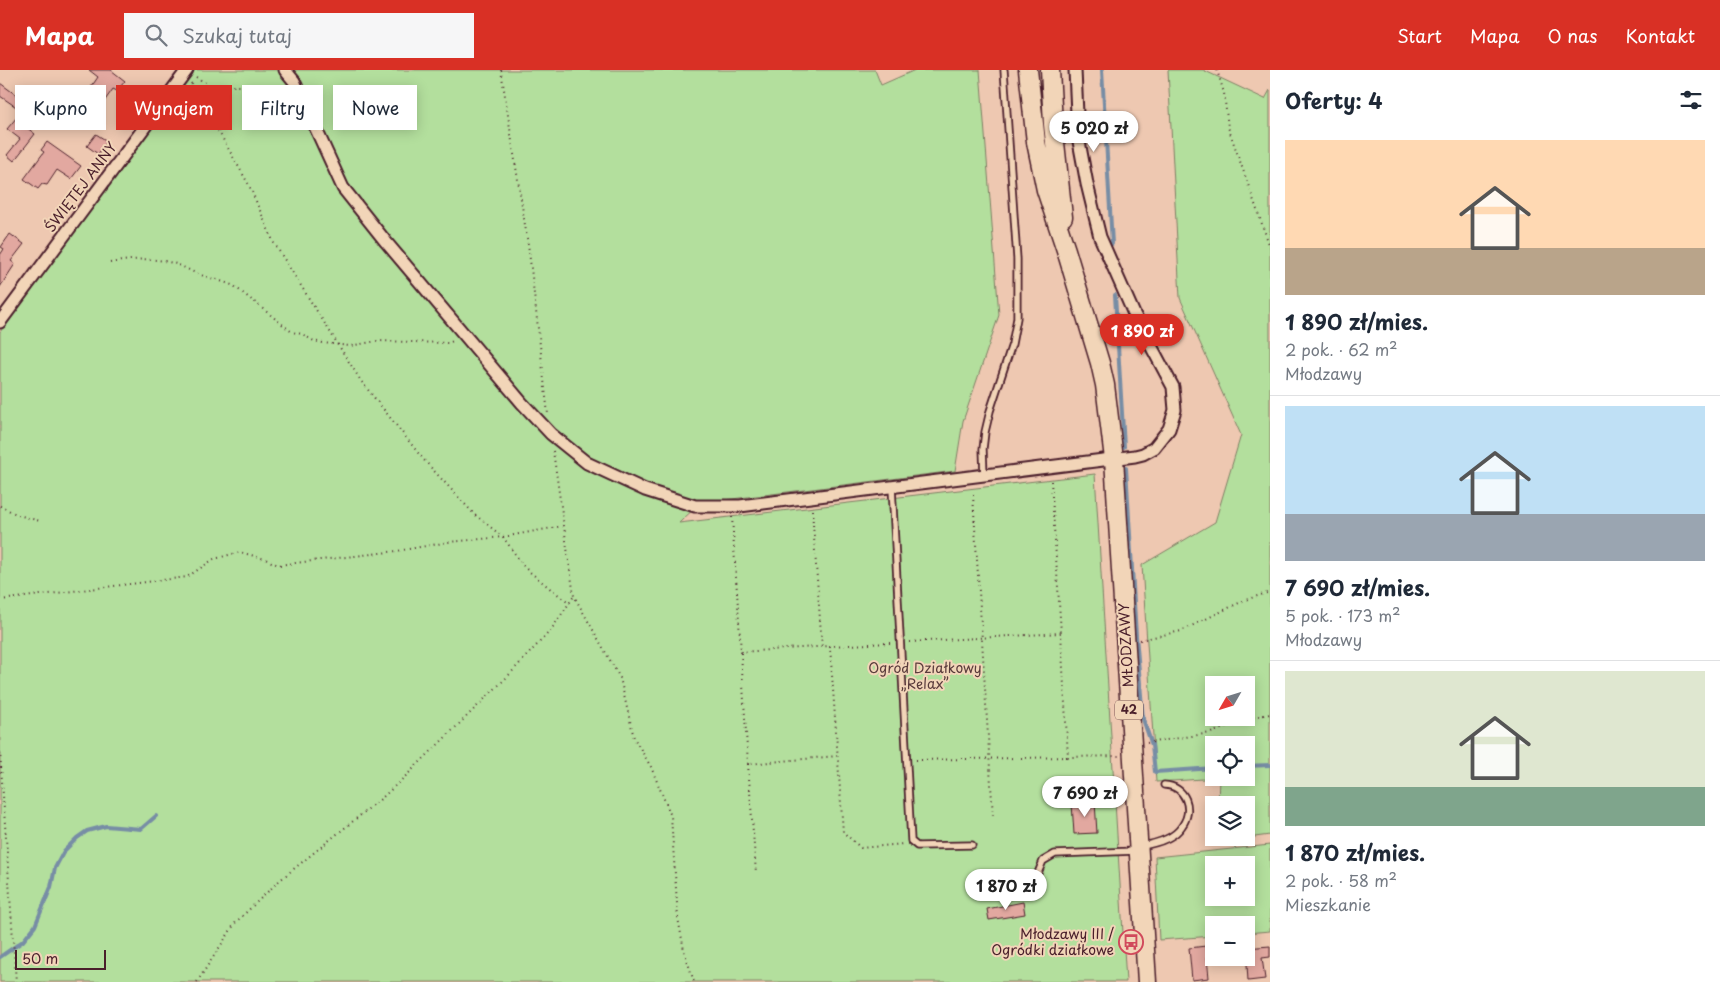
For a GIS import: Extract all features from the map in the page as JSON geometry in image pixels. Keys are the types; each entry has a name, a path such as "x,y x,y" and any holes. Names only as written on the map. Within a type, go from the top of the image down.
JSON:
{"main road":[{"name":"42","path":"1028,70 1036,142 1046,190 1100,363 1105,386 1114,459"},
{"name":"42","path":"1050,70 1053,124 1066,250"},
{"name":"MŁODZAWY","path":"1114,459 1126,644 1138,749 1138,848 1147,982"}],"street":[{"path":"285,70 296,85"},
{"path":"317,130 343,188 522,404 550,434 587,463 644,490 695,506 740,506 1143,454 1154,448 1169,429 1175,410 1173,387 1134,314 1100,237 1078,136 1075,70"},
{"name":"ŚWIĘTEJ ANNY","path":"0,322 186,71"}],"lane":[{"path":"984,476 983,449 985,432 1012,344 1017,309 1017,259 1004,70"},
{"path":"892,487 913,843 918,846 972,846"},
{"path":"1035,880 1043,862 1055,854 1138,848 1173,835 1182,827 1186,818 1187,804 1180,790 1173,786 1164,785"}],"path":[{"path":"501,70 529,251 550,434 574,596 620,678 634,738 651,767 671,816 678,918 684,950 694,982"},
{"path":"1217,70 1224,92 1228,127 1270,248"},
{"path":"186,71 210,86 242,86"},
{"path":"186,71 249,185 274,244 361,381 423,459 474,514 503,538 525,568 570,603"},
{"path":"110,263 132,259 164,262 225,282 234,286 292,332 302,334 314,341 350,346 377,341 448,343 464,334"},
{"path":"1051,481 1068,757"},
{"path":"973,495 993,817"},
{"path":"0,506 18,515 40,521"},
{"path":"812,510 822,647"},
{"path":"732,517 756,873"},
{"path":"0,600 187,577 214,558 240,552 278,565 397,551 449,542 503,538 563,526"},
{"path":"1126,644 1181,631 1245,600 1270,592"},
{"path":"197,982 236,922 280,880 383,797 409,773 506,678 551,630 574,596"},
{"path":"741,652 1061,633"},
{"path":"830,646 843,832 861,848 913,843"},
{"path":"907,760 1068,757 1138,749 1211,733 1249,718 1270,714"},
{"path":"0,752 16,982"},
{"path":"748,764 838,756"}],"green space":[{"name":"Ogród Działkowy „Relax”","path":"194,70 875,70 881,85 915,70 980,70 999,315 963,421 955,471 700,503 679,523 1095,474 1126,982 0,982 0,332 150,130 232,130 232,85 183,85"},
{"path":"1168,70 1203,70 1265,99 1270,90 1270,835 1255,837 1255,796 1218,796 1219,786 1255,786 1255,736 1205,736 1205,779 1156,782 1142,565 1215,522 1241,435 1180,298"},
{"path":"1270,845 1270,931 1255,932 1255,916 1205,916 1205,937 1159,940 1155,857"}],"building":[{"path":"89,70 111,70 125,81 122,85 116,85 116,90 113,89 106,99 106,85 93,85 98,77"},
{"path":"0,83 15,94 15,106 0,96"},
{"path":"15,119 15,130 30,130 35,134 14,161 7,155 20,139 7,129"},
{"path":"96,134 107,141 98,154 87,146"},
{"path":"47,142 81,166 71,179 57,170 47,185 42,184 38,189 24,179 44,152 41,150"},
{"path":"10,234 24,244 11,261 15,264 0,287 0,255 4,249 1,247"},
{"path":"1095,802 1097,833 1074,834 1072,803"},
{"path":"1023,902 1025,914 989,920 987,909"},
{"path":"1205,946 1205,966 1208,966 1209,978 1192,980 1189,948"},
{"path":"1270,946 1270,957 1262,958 1265,979 1248,981 1247,966 1255,966 1255,947"}],"waterway":[{"path":"1102,70 1112,244"},
{"path":"1115,295 1124,447"},
{"path":"1126,468 1143,719 1152,745 1155,772 1205,769"},
{"path":"1255,766 1270,765"},
{"path":"0,957 23,941 35,926 51,887 55,868 64,851 77,838 87,831 106,826 141,829 156,816"}],"place":[{"name":"Młodzawy III / Ogródki działkowe","path":"1131,942"}]}
